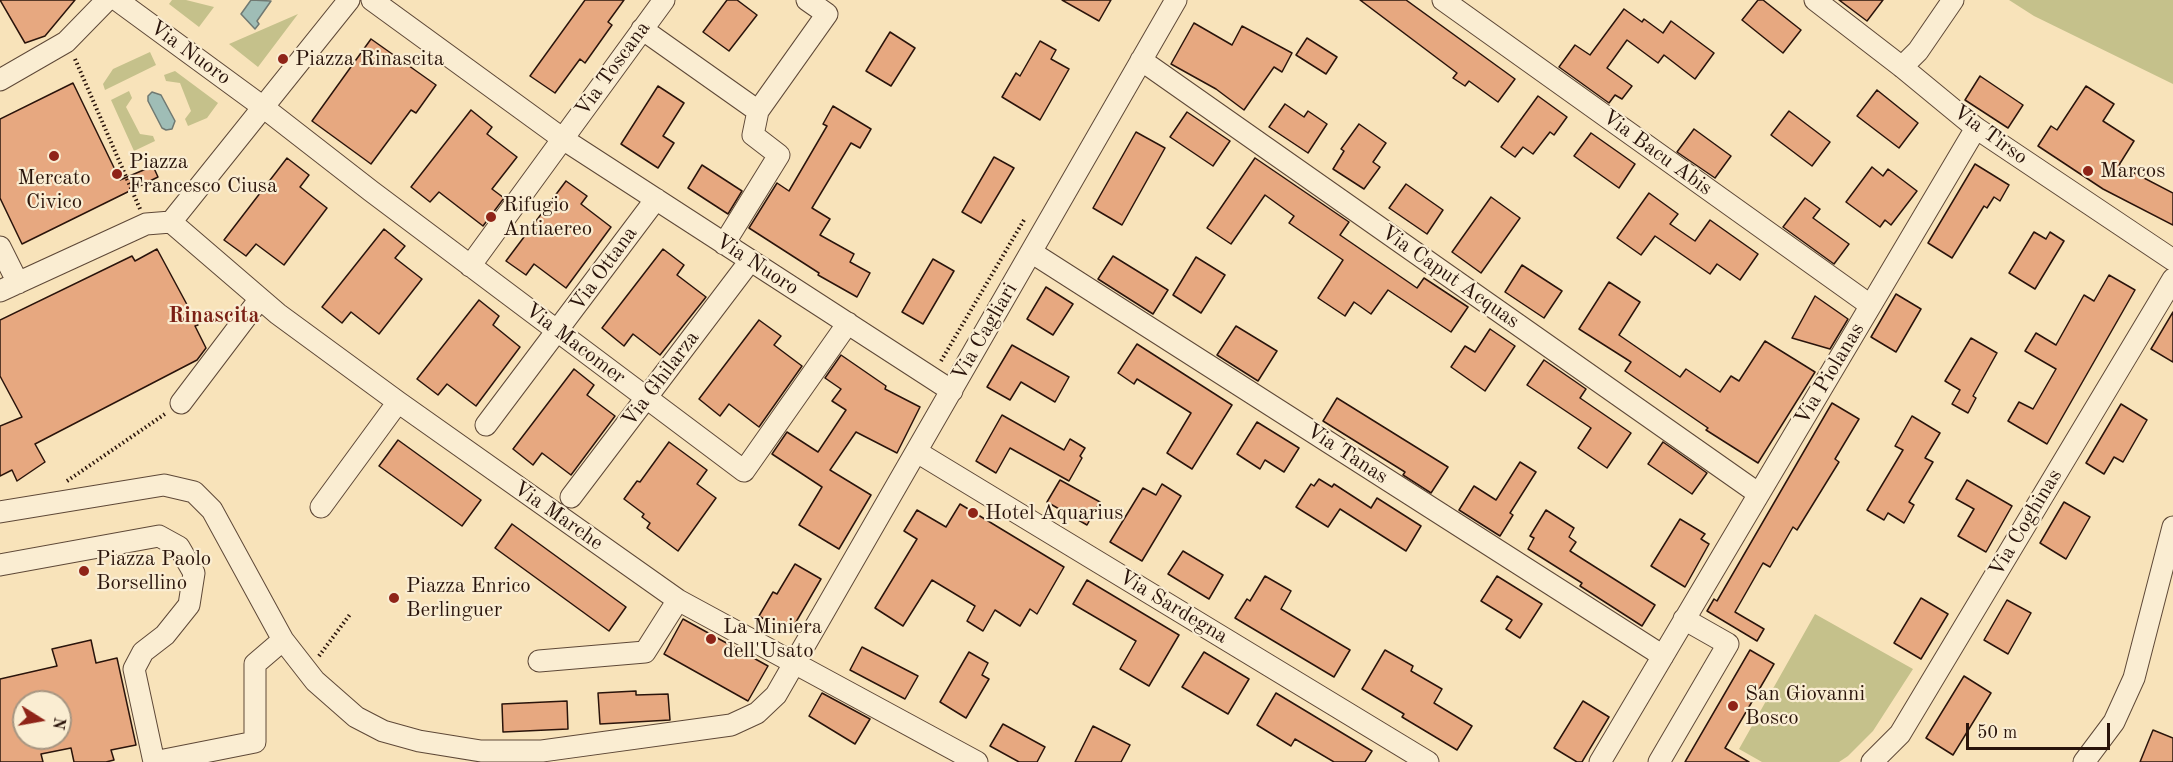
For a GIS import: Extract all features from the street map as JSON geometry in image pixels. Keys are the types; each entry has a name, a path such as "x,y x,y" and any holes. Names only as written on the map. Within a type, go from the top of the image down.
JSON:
{"street":[{"path":"0,80 66,42 107,0"},
{"name":"Via Nuoro","path":"117,0 263,107"},
{"path":"0,247 9,287 146,224 171,222 349,0"},
{"name":"Via Nuoro","path":"372,0 563,138 952,391"},
{"name":"Via Toscana","path":"563,138 664,0"},
{"path":"724,244 779,155 753,135 758,111 827,14 807,0"},
{"name":"Via Cagliari","path":"0,512 164,485 194,492 212,510 284,640 307,672 356,717 383,731 419,741 481,751 542,751 731,725 757,713 776,695 1176,0"},
{"name":"Via Bacu Abis","path":"1443,0 1870,305"},
{"name":"Via Tirso","path":"1815,0 1976,128 2173,260"},
{"path":"1902,67 1918,51 1953,0"},
{"path":"642,29 758,111"},
{"name":"Via Caput Acquas","path":"1141,60 1759,494"},
{"name":"Via Macomer","path":"263,107 470,266 744,471 848,323"},
{"name":"Via Piolanas","path":"1600,762 1976,128"},
{"path":"470,266 563,138"},
{"name":"Via Ottana","path":"486,425 656,199"},
{"name":"Via Marche","path":"171,222 259,300 398,402 678,600 977,762"},
{"name":"Via Tanas","path":"1031,252 1663,656"},
{"name":"Via Ghilarza","path":"571,497 750,261"},
{"name":"Via Coghinas","path":"1872,762 1900,734 2173,279"},
{"path":"181,403 259,300"},
{"path":"321,507 398,402"},
{"name":"Via Sardegna","path":"917,452 1428,762"},
{"path":"2084,762 2114,722 2134,678 2173,527"},
{"path":"0,565 159,536 179,547 194,573 189,605 165,634 143,652 134,669 154,762 255,742 255,664 284,640"},
{"path":"539,660 645,652 678,600"},
{"path":"1659,762 1728,644 1684,619"}],"path":[{"path":"66,42 81,71 146,224"},
{"path":"54,504 59,486 181,403"},
{"path":"307,672 351,614"}],"shaded area":[{"path":"172,0 186,0 214,7 199,27 169,4"},
{"path":"2009,0 2173,0 2173,84 2034,16"},
{"path":"298,14 258,67 229,44"},
{"path":"150,52 156,65 105,90 103,84 113,69"},
{"path":"175,71 218,103 207,118 188,126 185,119 191,111 180,83 166,81 164,75"},
{"path":"129,91 132,98 126,107 140,134 153,136 155,141 134,151 111,100"},
{"path":"1815,614 1913,669 1873,731 1839,762 1762,762 1739,749"}],"water":[{"path":"251,0 271,1 257,21 259,24 255,29 241,14"},
{"path":"152,92 161,95 175,121 172,129 162,128 148,101 148,96"}],"building":[{"path":"0,0 75,0 45,36 25,43"},
{"path":"585,0 624,0 608,22 612,25 585,63 580,59 555,93 530,76"},
{"path":"727,0 737,0 757,15 729,51 703,32"},
{"path":"1062,0 1111,0 1099,21"},
{"path":"1360,0 1406,0 1515,79 1498,102 1469,81 1465,86 1453,78 1457,73"},
{"path":"1758,0 1763,0 1801,30 1783,53 1742,20"},
{"path":"1839,0 1883,0 1867,21"},
{"path":"1624,9 1642,22 1644,19 1663,33 1671,21 1714,53 1695,79 1664,55 1658,63 1627,40 1607,68 1632,86 1622,99 1615,95 1609,103 1559,67 1575,45 1590,55"},
{"path":"1194,23 1232,45 1242,26 1292,53 1282,72 1274,67 1244,110 1216,89 1171,64"},
{"path":"890,32 915,48 891,86 866,71"},
{"path":"1307,38 1337,57 1326,74 1296,55"},
{"path":"371,39 436,85 416,113 411,110 371,164 312,121"},
{"path":"1040,41 1056,50 1051,59 1069,69 1040,120 1002,97 1016,73 1020,76"},
{"path":"1980,76 2023,105 2008,128 1965,100"},
{"name":"Mercato Civico","path":"73,83 120,180 153,166 158,177 22,244 0,198 0,119"},
{"path":"658,86 684,103 663,136 674,143 658,168 621,144"},
{"path":"2086,86 2114,104 2103,121 2134,141 2119,165 2173,193 2173,225 2103,189 2038,146 2051,126 2057,130"},
{"path":"1877,90 1918,123 1899,148 1857,116"},
{"path":"1538,96 1567,117 1554,135 1550,132 1533,154 1523,147 1515,157 1501,147"},
{"path":"1285,104 1304,117 1308,111 1327,124 1308,153 1269,127"},
{"path":"833,106 871,129 860,148 851,143 812,208 830,219 820,235 854,254 850,262 870,273 857,297 818,275 819,273 749,228 777,183 789,191 827,126 823,124"},
{"path":"471,110 492,127 487,134 517,157 492,189 504,198 483,226 439,192 430,202 411,187"},
{"path":"1789,111 1830,142 1812,166 1771,135"},
{"path":"1187,112 1230,141 1213,166 1170,137"},
{"path":"1359,124 1386,143 1373,162 1380,167 1364,189 1333,169 1344,151 1341,149"},
{"path":"1694,129 1731,156 1715,178 1677,152"},
{"path":"1136,132 1165,148 1122,225 1093,208"},
{"path":"1591,133 1635,164 1619,188 1574,156"},
{"path":"994,157 1014,168 981,223 962,212"},
{"path":"287,158 309,175 300,187 327,208 284,265 256,244 246,256 224,240"},
{"path":"1255,158 1349,222 1340,235 1417,288 1424,278 1468,307 1451,332 1388,290 1371,314 1354,302 1345,316 1318,298 1343,260 1289,223 1294,216 1265,195 1231,244 1207,228"},
{"path":"1975,164 2009,185 2000,201 1994,197 1987,208 1984,206 1952,258 1928,243"},
{"path":"702,165 742,191 728,214 688,188"},
{"path":"1872,167 1883,176 1888,169 1917,191 1891,225 1885,220 1880,227 1846,202"},
{"path":"566,181 587,196 581,204 611,227 566,288 534,264 526,275 506,261"},
{"path":"1406,184 1443,210 1427,234 1389,208"},
{"path":"1649,193 1678,214 1670,224 1695,241 1710,220 1758,254 1740,280 1717,264 1710,274 1655,236 1641,255 1617,238"},
{"path":"1491,197 1520,218 1481,273 1452,252"},
{"path":"1805,198 1820,209 1813,218 1849,244 1834,264 1783,227"},
{"path":"384,229 405,246 395,258 422,279 379,334 351,312 342,323 322,307"},
{"path":"2034,232 2046,239 2050,232 2064,241 2035,289 2009,273"},
{"path":"157,249 198,325 195,326 206,348 197,360 35,444 45,462 17,481 12,470 0,476 0,426 22,417 0,376 0,320 132,256 135,261"},
{"path":"663,249 684,265 677,275 706,297 660,355 633,334 624,346 602,328"},
{"path":"1113,256 1168,290 1153,314 1098,279"},
{"path":"1196,257 1225,275 1201,313 1173,295"},
{"path":"933,259 954,271 923,324 902,312"},
{"path":"1522,265 1562,291 1544,318 1505,292"},
{"path":"2109,275 2135,290 2047,444 2008,421 2019,402 2033,409 2056,369 2025,351 2036,333 2056,345 2084,295 2094,301"},
{"path":"1609,282 1640,302 1619,335 1680,377 1686,369 1720,392 1731,376 1739,381 1765,341 1815,372 1758,463 1706,430 1708,428 1625,371 1631,362 1579,329"},
{"path":"1046,287 1073,304 1053,335 1027,319"},
{"path":"1896,294 1921,309 1896,352 1871,337"},
{"path":"1815,296 1848,319 1830,349 1792,338"},
{"path":"479,300 499,316 493,325 520,347 476,406 447,384 438,395 417,379"},
{"path":"2173,312 2173,362 2151,349"},
{"path":"759,320 781,336 774,345 802,366 759,427 729,404 720,416 699,399"},
{"path":"1236,326 1277,351 1258,381 1217,355"},
{"path":"1490,329 1515,346 1485,391 1451,367 1465,346 1475,352"},
{"path":"1971,338 1997,353 1973,396 1976,398 1968,413 1952,404 1960,390 1945,381"},
{"path":"1137,344 1232,405 1192,469 1167,453 1191,413 1137,379 1134,384 1118,373"},
{"path":"1012,345 1069,377 1055,402 1021,382 1010,400 987,387"},
{"path":"841,355 886,386 885,389 920,407 897,453 856,432 830,470 871,495 839,549 799,525 822,487 772,454 787,432 818,452 846,410 832,401 841,389 825,378"},
{"path":"1544,360 1586,389 1580,398 1631,433 1607,468 1578,448 1591,428 1527,385"},
{"path":"574,369 594,385 587,395 615,416 571,475 542,453 533,465 513,449"},
{"path":"1337,398 1448,467 1431,493 1403,475 1405,472 1323,421"},
{"path":"1832,403 1859,419 1835,459 1839,462 1797,530 1793,527 1770,567 1763,563 1735,612 1764,629 1757,641 1707,611 1714,599 1717,601"},
{"path":"2121,404 2147,420 2123,462 2114,457 2104,474 2086,463"},
{"path":"1002,415 1064,450 1070,439 1085,448 1069,481 1010,448 996,473 976,461"},
{"path":"1912,416 1940,433 1925,458 1933,462 1909,502 1914,505 1904,523 1888,513 1884,520 1867,510 1903,450 1895,446"},
{"path":"1257,422 1299,448 1284,472 1265,460 1260,469 1237,454"},
{"path":"398,440 481,500 462,526 379,466"},
{"path":"669,442 707,470 697,484 716,498 678,551 647,528 650,523 642,517 644,514 624,499 637,481 640,482"},
{"path":"1663,442 1707,473 1692,494 1648,464"},
{"path":"1520,462 1536,472 1510,513 1513,515 1500,536 1459,510 1474,486 1496,500"},
{"path":"1319,479 1332,487 1334,484 1371,508 1377,498 1421,526 1406,551 1340,509 1328,527 1296,507 1311,484 1314,486"},
{"path":"1060,480 1100,502 1087,525 1047,502"},
{"path":"1967,480 2012,506 1986,552 1958,536 1974,509 1956,499"},
{"path":"1162,484 1181,496 1142,561 1110,542 1143,488 1156,495"},
{"path":"2064,502 2090,517 2066,559 2040,543"},
{"path":"960,504 1064,567 1037,614 1030,609 1020,626 995,610 983,631 967,621 975,606 932,580 903,626 875,608 917,539 904,531 917,510 946,527"},
{"path":"1546,510 1574,528 1569,537 1576,542 1570,551 1655,605 1642,626 1580,586 1582,583 1528,549 1534,538 1530,536"},
{"path":"1680,519 1705,534 1701,539 1709,544 1685,587 1651,566"},
{"path":"512,524 626,607 609,631 495,548"},
{"path":"1183,551 1223,575 1209,599 1168,574"},
{"path":"795,564 821,579 789,634 759,616 773,592 777,594"},
{"path":"1265,576 1291,591 1281,609 1350,650 1334,677 1235,618 1247,599 1250,601"},
{"path":"1497,576 1542,604 1520,638 1506,629 1512,620 1481,601"},
{"path":"1087,580 1179,635 1149,686 1120,669 1136,641 1073,604"},
{"path":"1921,598 1948,614 1921,659 1894,643"},
{"path":"2007,600 2031,613 2008,654 1984,640"},
{"path":"683,619 768,666 748,701 664,654"},
{"path":"91,640 96,663 117,658 136,745 111,750 114,760 74,762 71,750 72,690 12,690 12,750 61,750 41,754 43,762 0,762 0,679 57,666 52,649"},
{"path":"862,647 918,676 905,699 850,670"},
{"path":"1385,650 1413,666 1411,671 1442,689 1434,703 1472,726 1457,750 1402,717 1404,714 1362,689"},
{"name":"San Giovanni Bosco","path":"1750,650 1774,664 1725,748 1749,762 1685,762"},
{"path":"969,652 988,663 982,675 989,679 966,718 940,702"},
{"path":"1204,652 1249,679 1228,714 1182,687"},
{"path":"1964,676 1991,693 1953,755 1926,738"},
{"path":"636,691 636,695 668,694 670,720 600,724 598,693"},
{"path":"822,693 870,719 855,744 809,716"},
{"path":"1276,693 1372,751 1365,762 1334,762 1295,739 1291,746 1257,725"},
{"path":"567,701 568,729 503,732 502,704"},
{"path":"1583,701 1609,717 1582,762 1577,762 1554,748"},
{"path":"1003,724 1045,747 1037,762 1019,762 990,746"},
{"path":"1093,726 1130,745 1121,762 1075,762"},
{"path":"2153,730 2173,738 2173,762 2140,762"}],"place":[{"name":"Piazza Rinascita","path":"283,59"},
{"name":"Mercato Civico","path":"54,156"},
{"name":"Marcos","path":"2088,171"},
{"name":"Piazza Francesco Ciusa","path":"117,174"},
{"name":"Rifugio Antiaereo","path":"491,217"},
{"name":"Hotel Aquarius","path":"973,513"},
{"name":"Piazza Paolo Borsellino","path":"84,571"},
{"name":"Piazza Enrico Berlinguer","path":"394,598"},
{"name":"La Miniera dell'Usato","path":"711,639"},
{"name":"San Giovanni Bosco","path":"1733,706"}],"district":[{"name":"Rinascita","path":"214,316"}]}
